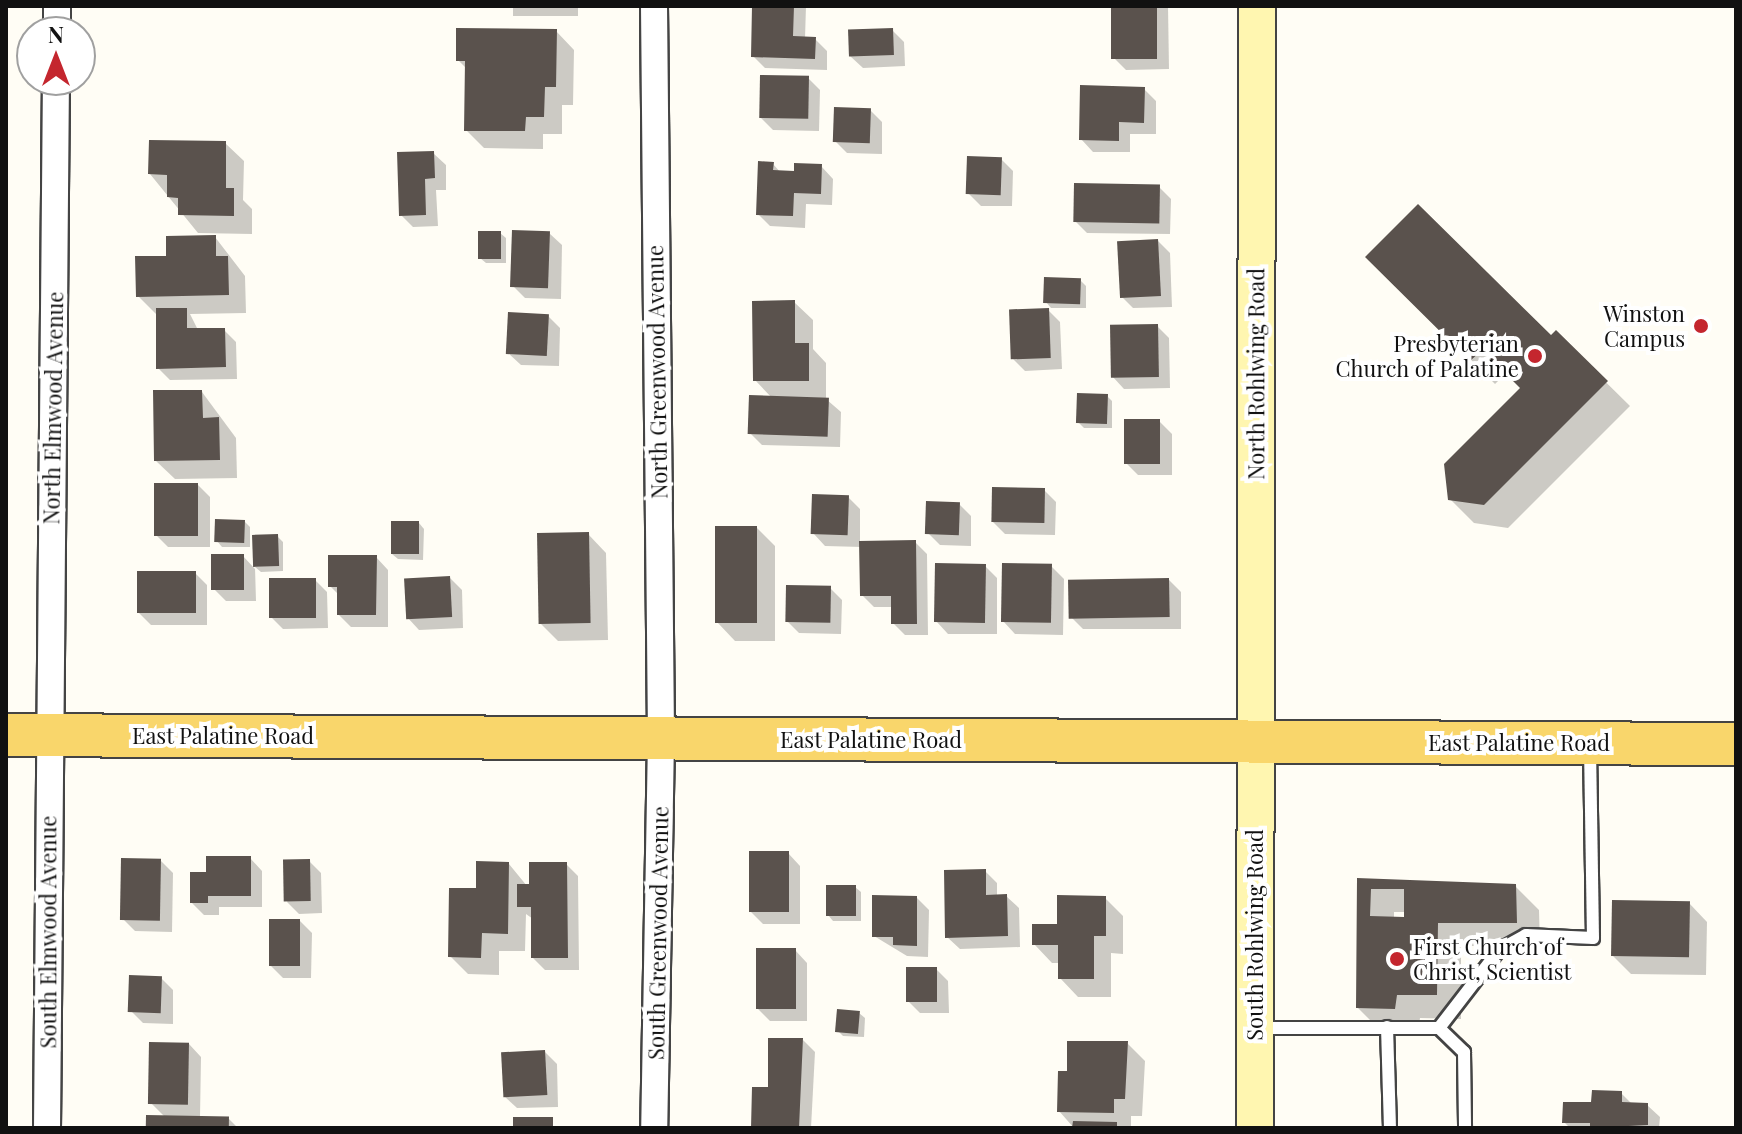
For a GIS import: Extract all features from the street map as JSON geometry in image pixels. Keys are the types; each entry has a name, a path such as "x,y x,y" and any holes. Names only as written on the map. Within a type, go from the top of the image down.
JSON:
{"main road":[{"name":"East Palatine Road","path":"6,735 1736,744"}],"street":[{"name":"North Greenwood Avenue","path":"654,6 661,739"},
{"name":"North Rohlwing Road","path":"1256,742 1257,6"},
{"name":"North Elmwood Avenue","path":"50,736 56,96"},
{"name":"South Elmwood Avenue","path":"47,1128 50,736"},
{"name":"South Greenwood Avenue","path":"654,1128 661,739"},
{"name":"South Rohlwing Road","path":"1255,1128 1256,742"}],"lane":[{"path":"1439,1028 1499,950 1526,935 1593,938 1590,744"},
{"path":"1387,1027 1390,1128"},
{"path":"1255,1028 1439,1028 1464,1052 1465,1128"}],"building":[{"path":"752,6 794,6 793,36 816,37 815,59 751,57"},
{"path":"1111,6 1157,6 1157,59 1111,59"},
{"path":"456,28 557,29 556,87 545,87 544,117 526,117 525,131 464,131 465,61 456,61"},
{"path":"893,28 894,55 849,57 848,30"},
{"path":"760,75 809,76 808,119 759,118"},
{"path":"1080,85 1145,87 1144,123 1119,122 1119,141 1079,140"},
{"path":"834,107 871,108 870,143 833,142"},
{"path":"149,140 226,141 226,188 234,188 234,216 178,215 178,198 167,197 167,175 148,174"},
{"path":"434,151 435,178 425,179 426,215 399,216 397,152"},
{"path":"967,156 1002,157 1001,195 966,194"},
{"path":"758,161 774,162 773,170 794,171 794,163 822,164 821,194 794,193 793,216 756,215"},
{"path":"1074,183 1160,185 1159,223 1073,222"},
{"name":"Presbyterian Church of Palatine","path":"1418,204 1551,335 1556,330 1608,381 1484,505 1448,500 1444,464 1520,388 1482,350 1470,361 1365,257"},
{"path":"512,230 550,231 548,288 510,287"},
{"path":"478,231 501,231 501,259 478,259"},
{"path":"216,235 216,256 228,256 229,295 136,297 135,256 166,256 166,236"},
{"path":"1158,239 1161,296 1120,298 1117,241"},
{"path":"1044,277 1081,278 1080,304 1043,303"},
{"path":"795,300 795,343 809,343 809,381 753,381 752,301"},
{"path":"156,308 187,308 187,328 225,328 226,367 156,369"},
{"path":"1049,308 1051,358 1011,359 1009,309"},
{"path":"508,312 549,314 547,356 506,354"},
{"path":"1158,324 1159,377 1111,378 1110,325"},
{"path":"153,390 202,390 203,418 219,417 220,460 154,461"},
{"path":"1077,393 1108,394 1107,424 1076,423"},
{"path":"749,395 829,398 828,437 748,434"},
{"path":"1124,419 1160,419 1160,464 1124,464"},
{"path":"154,483 198,483 198,536 154,536"},
{"path":"992,487 1045,488 1044,523 991,522"},
{"path":"812,494 849,495 848,535 811,534"},
{"path":"926,501 960,502 959,535 925,534"},
{"path":"215,519 245,520 244,543 214,542"},
{"path":"391,521 419,521 419,554 391,554"},
{"path":"715,526 757,526 757,623 715,623"},
{"path":"589,532 591,623 539,624 537,533"},
{"path":"278,534 279,566 253,567 252,535"},
{"path":"916,540 917,624 891,624 891,596 860,596 859,541"},
{"path":"211,554 244,554 244,590 211,590"},
{"path":"328,555 377,555 376,615 337,615 337,587 328,587"},
{"path":"935,563 986,564 985,623 934,622"},
{"path":"1002,563 1052,564 1051,623 1001,622"},
{"path":"137,571 196,571 196,613 137,613"},
{"path":"450,576 452,617 406,619 404,578"},
{"path":"269,578 316,578 316,618 269,618"},
{"path":"1169,578 1170,617 1069,619 1068,580"},
{"path":"786,585 831,586 830,623 785,622"},
{"path":"749,851 789,851 789,912 749,912"},
{"path":"206,856 251,856 251,896 208,896 208,903 190,903 190,872 206,872"},
{"path":"121,858 161,859 160,921 120,920"},
{"path":"283,859 310,859 311,901 284,901"},
{"path":"476,861 509,862 508,934 482,933 481,958 448,957 449,888 476,888"},
{"path":"529,862 567,862 568,958 531,958 531,907 517,907 517,884 529,884"},
{"path":"986,869 986,895 1007,894 1008,936 945,938 944,870"},
{"name":"First Church of Christ, Scientist","path":"1357,878 1516,884 1517,923 1438,923 1437,995 1397,995 1395,1009 1356,1008","holes":["1371,889 1404,889 1404,917 1370,916"]},
{"path":"826,885 856,885 856,916 826,916"},
{"path":"872,895 917,896 917,946 893,945 893,937 872,937"},
{"path":"1057,895 1106,896 1106,936 1094,936 1094,979 1058,979 1058,945 1032,945 1032,924 1057,924"},
{"path":"1612,900 1690,901 1689,957 1611,956"},
{"path":"269,919 300,919 300,966 269,966"},
{"path":"756,948 796,948 796,1009 756,1009"},
{"path":"906,967 937,967 937,1002 906,1002"},
{"path":"129,975 162,976 161,1013 128,1012"},
{"path":"837,1009 860,1011 858,1034 835,1032"},
{"path":"768,1038 803,1038 799,1128 751,1128 752,1087 768,1087"},
{"path":"1067,1041 1128,1041 1125,1099 1114,1099 1114,1113 1057,1112 1058,1071 1067,1071"},
{"path":"149,1042 189,1043 188,1105 148,1104"},
{"path":"545,1050 547,1095 503,1097 501,1052"},
{"path":"1592,1090 1622,1091 1622,1102 1648,1103 1648,1125 1590,1128 1590,1123 1562,1123 1563,1102 1591,1102"},
{"path":"146,1115 229,1116 229,1128 146,1128"},
{"path":"513,1117 553,1117 553,1128 513,1128"},
{"path":"1073,1121 1117,1122 1117,1128 1072,1128"}],"place":[{"name":"Winston Campus","path":"1701,326"},
{"name":"Presbyterian Church of Palatine","path":"1535,356"},
{"name":"First Church of Christ, Scientist","path":"1397,959"}]}
